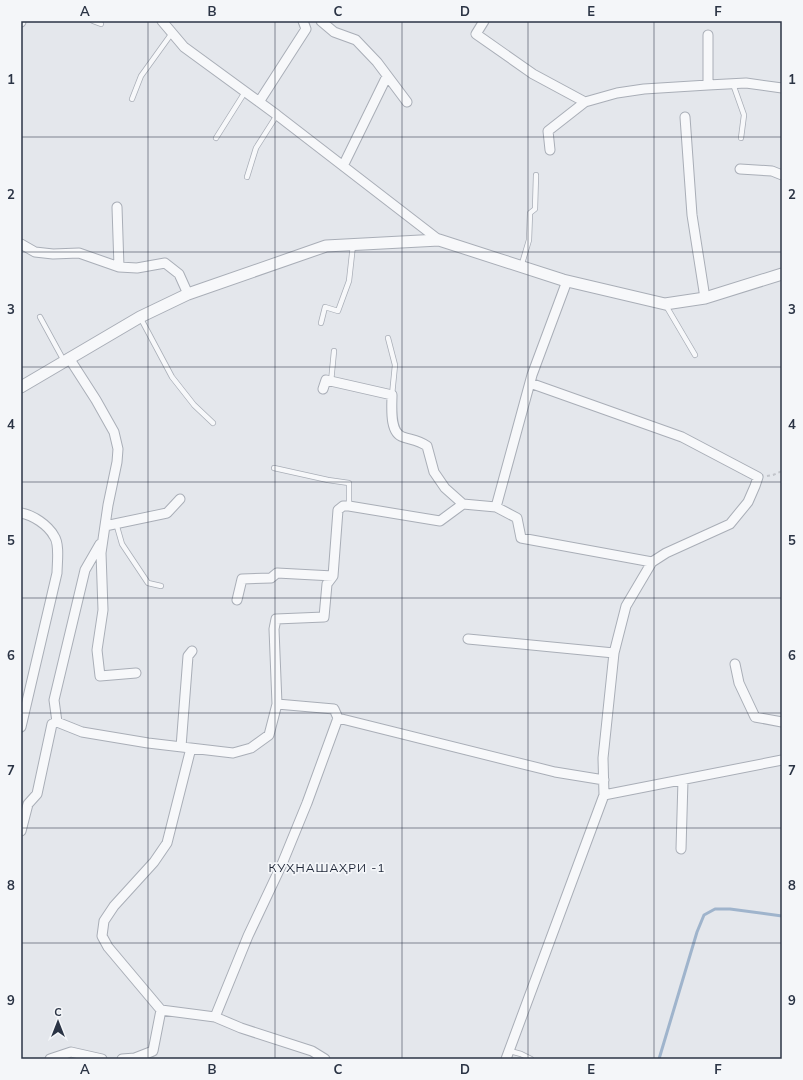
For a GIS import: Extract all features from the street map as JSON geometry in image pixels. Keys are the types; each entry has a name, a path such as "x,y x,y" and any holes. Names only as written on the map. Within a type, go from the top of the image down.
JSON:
{"street":[{"path":"162,21 184,48 277,115 438,240 567,281 665,304 705,298 782,274"},
{"path":"259,102 304,33 306,29 303,21"},
{"path":"321,21 334,32 356,40 377,62 407,102"},
{"path":"484,21 476,34 533,74 585,102"},
{"path":"708,35 708,85"},
{"path":"343,166 387,76"},
{"path":"550,150 548,131 585,102 617,93 644,89 746,83 782,88"},
{"path":"685,116 692,215 705,298"},
{"path":"740,169 772,171 782,175"},
{"path":"117,207 119,266"},
{"path":"21,387 140,317 188,294 326,246 438,240"},
{"path":"21,244 35,252 53,254 79,253 119,266 137,268 165,263 179,274 188,294"},
{"path":"496,507 530,383 567,281"},
{"path":"66,360 96,400 114,432 118,449 101,553 103,610 97,650 100,676 136,673"},
{"path":"323,389 326,380 392,395 392,422 395,430 400,436 419,441 427,446 434,472 445,488 463,504 496,507 517,518 521,538 652,562"},
{"path":"508,1055 604,795 603,758 614,653 626,606 652,562 666,553 730,524 748,502 758,477 682,437 530,383"},
{"path":"105,526 167,513 180,500"},
{"path":"21,831 28,804 37,794 52,724 57,722 82,732 186,748 233,753 252,748 269,735 277,704 274,629 276,619 324,617 327,584 333,576 338,510 343,506 349,506 440,521 463,504"},
{"path":"21,513 38,519 55,536 58,550 57,573 21,727"},
{"path":"57,722 54,700 85,570 103,539"},
{"path":"237,600 242,579 271,578 277,573 333,576"},
{"path":"468,639 614,653"},
{"path":"192,651 188,656 186,748 167,843 154,862 114,906 104,921 102,936 108,947 162,1010 215,1017 242,1028 312,1051 325,1059"},
{"path":"735,664 739,683 754,717 782,722"},
{"path":"215,1017 248,936 307,803 338,718 334,709 277,704"},
{"path":"338,718 555,772 604,780"},
{"path":"604,795 782,760"},
{"path":"681,849 683,780"},
{"path":"122,1059 135,1058 153,1051 162,1010"},
{"path":"50,1059 71,1052 102,1059"}],"lane":[{"path":"94,21 101,24"},
{"path":"132,99 141,76 172,33"},
{"path":"733,84 744,115 741,138"},
{"path":"216,138 245,92"},
{"path":"247,177 256,148 277,115"},
{"path":"522,267 529,240 530,213 535,209 536,175"},
{"path":"321,323 325,307 338,311 348,281 353,245"},
{"path":"665,304 695,355"},
{"path":"40,317 66,360"},
{"path":"140,317 172,377 194,405 213,423"},
{"path":"388,338 396,365 392,395"},
{"path":"331,382 334,351"},
{"path":"274,468 349,483 349,506"},
{"path":"116,523 122,544 148,583 161,586"},
{"path":"508,1055 521,1054 531,1059"}],"path":[{"path":"758,477 773,475 782,471"}],"waterway":[{"path":"659,1059 697,932 704,915 715,909 730,909 782,916"}],"district":[{"name":"КУҲНАШАҲРИ -1","path":"327,867"}]}
